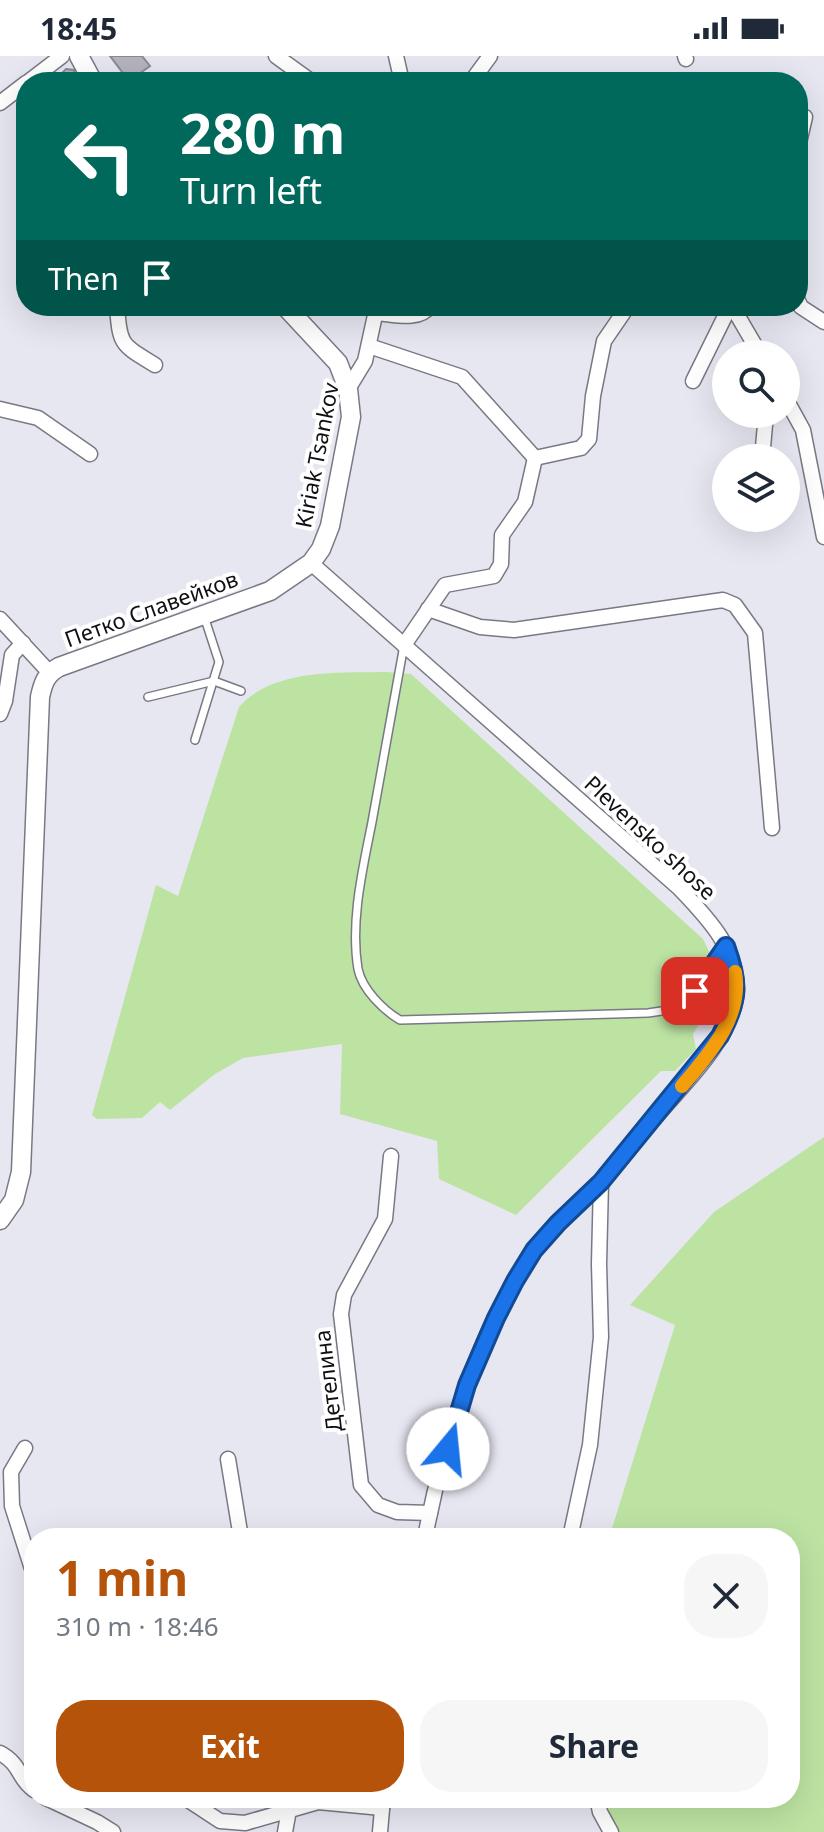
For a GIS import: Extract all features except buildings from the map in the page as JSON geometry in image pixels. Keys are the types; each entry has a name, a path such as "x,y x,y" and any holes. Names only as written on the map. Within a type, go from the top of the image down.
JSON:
{"street":[{"path":"41,72 62,56"},
{"path":"276,56 298,72"},
{"path":"118,316 121,340 126,347 155,365"},
{"path":"294,316 338,363 348,389"},
{"name":"Kiriak Tsankov","path":"270,591 311,563 321,549 330,526 351,417 348,389 365,361 375,316"},
{"path":"535,458 581,448 589,439 593,396 604,341 621,316"},
{"path":"693,381 726,316"},
{"path":"737,316 752,340"},
{"path":"369,346 462,377 535,458"},
{"path":"0,409 38,418 90,454"},
{"path":"800,425 824,537"},
{"path":"404,645 445,585 494,576 501,564 502,535 525,502 535,458"},
{"name":"Plevensko shose","path":"311,563 679,888 703,913 726,946 734,967 737,996 720,1036 601,1182 534,1250 515,1281 467,1385 427,1528"},
{"name":"Петко Славейков","path":"49,672 270,591"},
{"path":"428,609 480,627 514,630 723,600 735,605 755,633 772,828"},
{"path":"0,619 49,672 40,697 21,1172 14,1200 0,1220"},
{"path":"0,714 12,655 23,643"},
{"name":"Детелина","path":"391,1156 385,1219 344,1295 341,1314 361,1485 378,1505 397,1512 430,1513"},
{"path":"572,1528 590,1445 601,1337 601,1182"},
{"path":"24,1544 12,1506 11,1472 25,1448"},
{"path":"228,1459 239,1528"},
{"path":"0,1753 14,1761 24,1779"},
{"path":"67,1808 113,1832"},
{"path":"200,1808 220,1821 245,1823 296,1808"},
{"path":"380,1832 382,1808"},
{"path":"599,1808 611,1832"},
{"path":"285,1832 289,1810"}],"lane":[{"path":"195,740 219,662 203,615"},
{"path":"404,645 361,884 357,925 358,970 366,987 388,1014 400,1020 648,1013 675,1009 695,991 726,946"},
{"path":"148,697 214,681 241,691"}],"green space":[{"path":"328,673 411,674 703,939 718,970 712,988 719,990 693,1034 696,1049 675,1071 661,1071 516,1215 439,1179 437,1141 340,1114 342,1044 243,1058 215,1074 170,1110 160,1102 142,1118 97,1119 92,1115 156,885 178,896 239,707 253,694 288,679"},
{"path":"824,1137 824,1832 605,1832 601,1808 800,1808 800,1528 612,1528 675,1325 630,1305 714,1212"}],"slow traffic":[{"path":"682,1086 720,1036 733,1010 737,996 735,972"}],"route":[{"path":"448,1449 467,1385 496,1318 534,1250 601,1182 720,1036 737,996 734,967 726,946 695,991"}]}
